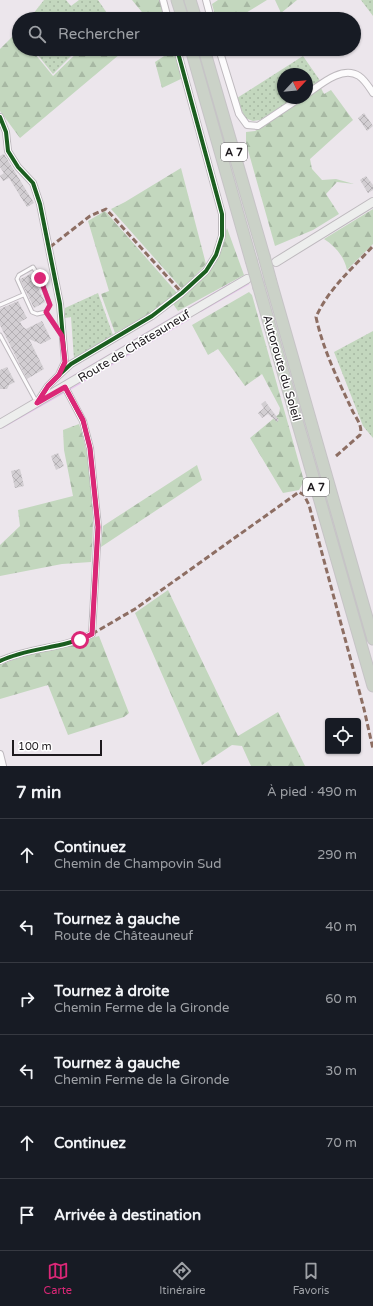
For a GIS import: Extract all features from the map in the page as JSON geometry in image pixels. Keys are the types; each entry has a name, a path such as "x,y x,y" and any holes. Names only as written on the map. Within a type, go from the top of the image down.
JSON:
{"highway":[{"path":"177,0 181,12"},
{"path":"190,0 194,12"},
{"name":"Autoroute du Soleil","path":"193,56 373,686"},
{"name":"Autoroute du Soleil","path":"206,56 373,639"},
{"path":"358,588 373,616"}],"main road":[{"path":"276,262 373,202"},
{"name":"Route de Châteauneuf","path":"0,424 247,279"}],"street":[{"path":"163,0 166,12"},
{"path":"206,0 209,12"},
{"path":"37,403 48,386 71,364 116,339 168,305 206,271 216,255 222,236 222,214 179,56"},
{"path":"221,56 239,114 247,125 258,126 291,104"},
{"path":"313,90 339,74 352,73 364,80 373,93"},
{"path":"0,117 6,132 8,151 18,167 33,183 40,204 60,304 65,362 59,375"},
{"path":"0,661 28,652 80,640 92,634 98,527 90,448 83,420 65,387"},
{"path":"0,754 3,766"}],"lane":[{"path":"33,268 40,278 50,305 46,312 37,314 32,312 23,295 17,279 19,275 33,268"},
{"path":"0,305 23,295"},
{"path":"46,312 62,336"},
{"path":"0,335 33,393 37,403"}],"green space":[{"path":"44,0 66,0 71,6 79,0 98,0 106,12 35,12"},
{"path":"132,0 160,0 163,12 142,12"},
{"path":"218,0 267,0 247,12 214,12 212,4"},
{"path":"275,0 297,0 282,12 281,12"},
{"path":"361,0 373,0 373,16"},
{"path":"12,37 12,56 37,56 53,76 74,56 118,56 20,138 0,111 0,49"},
{"path":"39,56 71,56 53,74"},
{"path":"164,56 177,56 183,78 162,88 155,62"},
{"path":"303,56 311,68 284,68"},
{"path":"313,70 321,82 313,87"},
{"path":"277,73 277,104 285,104 260,120 253,121 245,118 237,98"},
{"path":"321,88 324,94 331,90 353,120 310,159 312,169 322,180 336,179 354,184 337,182 326,194 339,214 313,230 275,246 246,143 246,132 255,131 296,104 313,104 313,93"},
{"path":"181,168 206,264 182,289 111,209"},
{"path":"373,209 373,244 347,270 344,260 332,245 324,239"},
{"path":"105,211 178,294 149,314 115,333 101,294 109,291 88,221"},
{"path":"227,228 244,275 178,311 173,304 215,264"},
{"path":"249,292 252,295 304,481 299,490 283,493 250,438 279,414 280,408 262,374 245,386 218,349 208,355 192,325"},
{"path":"98,293 114,338 74,359 71,317 65,318 65,308"},
{"path":"373,331 373,438 363,426 334,352"},
{"path":"79,424 84,440 92,492 93,528 91,562 62,564 0,576 0,545 20,526 18,510 73,496 64,450 63,430"},
{"path":"197,465 202,480 101,547 103,526"},
{"path":"168,590 238,736 278,712 305,766 251,766 242,746 232,745 202,765 135,613"},
{"path":"99,636 129,713 124,717 68,735 48,685 0,699 0,665 15,659"}],"building":[{"path":"364,113 373,126 367,131 358,118"},
{"path":"4,154 34,203 27,207 9,178 3,181 0,176 4,173 0,167 0,156"},
{"path":"366,176 373,185 373,190 368,193 360,180"},
{"path":"31,274 45,302 34,308 20,279"},
{"path":"18,301 27,318 20,322 23,327 26,329 42,321 51,339 41,344 29,339 44,369 27,379 0,325 0,309"},
{"path":"7,367 15,382 9,385 7,389 0,389 0,370"},
{"path":"265,401 279,420 277,422 268,414 262,418 258,413 264,408 261,404"},
{"path":"58,453 64,466 56,470 51,456"},
{"path":"20,469 24,486 15,488 11,471"}],"waterway":[{"path":"65,381 230,284"},
{"path":"201,311 248,284"},
{"path":"70,389 189,319"},
{"path":"3,427 63,393"}],"marked path":[{"path":"50,247 90,216 106,209 182,293"},
{"path":"336,456 360,435 361,429 327,354 316,317 327,297 334,288 373,246"},
{"path":"92,634 135,609 299,492 304,495 309,505 364,709 373,749"}],"cycle path":[{"path":"59,375 71,364 152,316 182,293 206,271 216,255 222,236 222,214 179,56"},
{"path":"0,117 6,132 8,151 18,167 33,183 40,204 60,304 65,362 59,375 48,386 37,403"},
{"path":"0,661 11,656 69,643 92,634 98,527 90,448 83,421 65,387"}],"route":[{"path":"40,278 50,305 46,312 62,336 65,362 59,375 48,386 37,403 65,387 83,420 90,448 98,527 94,608 92,634 80,640"}]}
